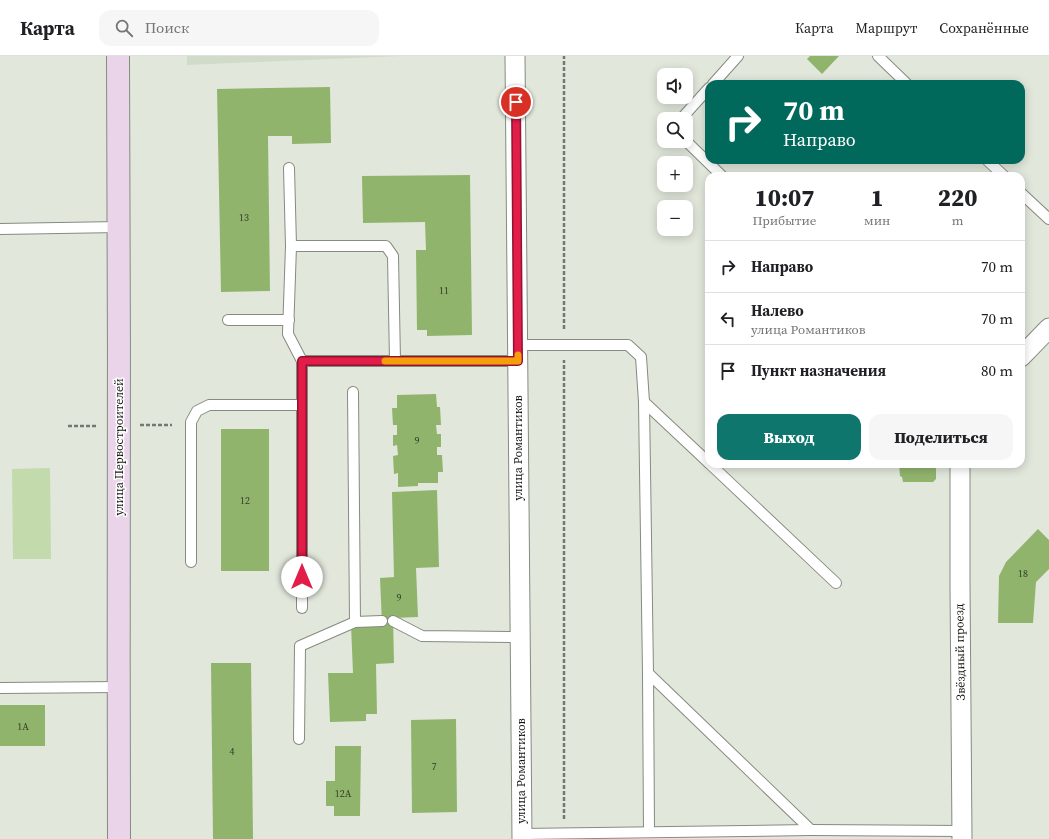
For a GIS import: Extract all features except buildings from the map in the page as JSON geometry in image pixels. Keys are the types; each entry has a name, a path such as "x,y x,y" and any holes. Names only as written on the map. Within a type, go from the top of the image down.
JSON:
{"street":[{"name":"улица Первостроителей","path":"118,56 118,688 120,839"},
{"name":"улица Романтиков","path":"515,56 522,837"},
{"path":"1025,353 1049,328"},
{"name":"Звёздный проезд","path":"960,468 962,835"}],"lane":[{"path":"717,80 738,56"},
{"path":"878,56 903,80"},
{"path":"687,112 705,92"},
{"path":"693,148 705,159"},
{"path":"710,164 718,172"},
{"path":"991,164 1000,172"},
{"path":"289,168 291,246 288,334 302,361 302,608"},
{"path":"1025,197 1049,219"},
{"path":"0,229 119,227"},
{"path":"291,246 386,246 394,256 395,361"},
{"path":"228,320 289,320"},
{"path":"302,361 395,361 518,353 564,345 628,345 641,357 644,402 649,832"},
{"path":"354,392 355,622"},
{"path":"644,402 705,460"},
{"path":"191,562 190,422 197,410 209,405 302,405"},
{"path":"713,468 836,583"},
{"path":"299,739 300,646 355,622 382,621"},
{"path":"393,621 422,636 520,637"},
{"path":"648,673 811,830"},
{"path":"0,688 118,688"},
{"path":"522,837 564,833 811,830 962,835"}],"path":[{"path":"564,56 564,833"}],"shaded area":[{"path":"187,56 399,56 187,65"}],"green space":[{"path":"50,468 51,559 13,559 12,469"}],"slow traffic":[{"path":"385,361 518,361 518,355"}],"route":[{"path":"302,577 302,361 518,361 516,102"}]}
